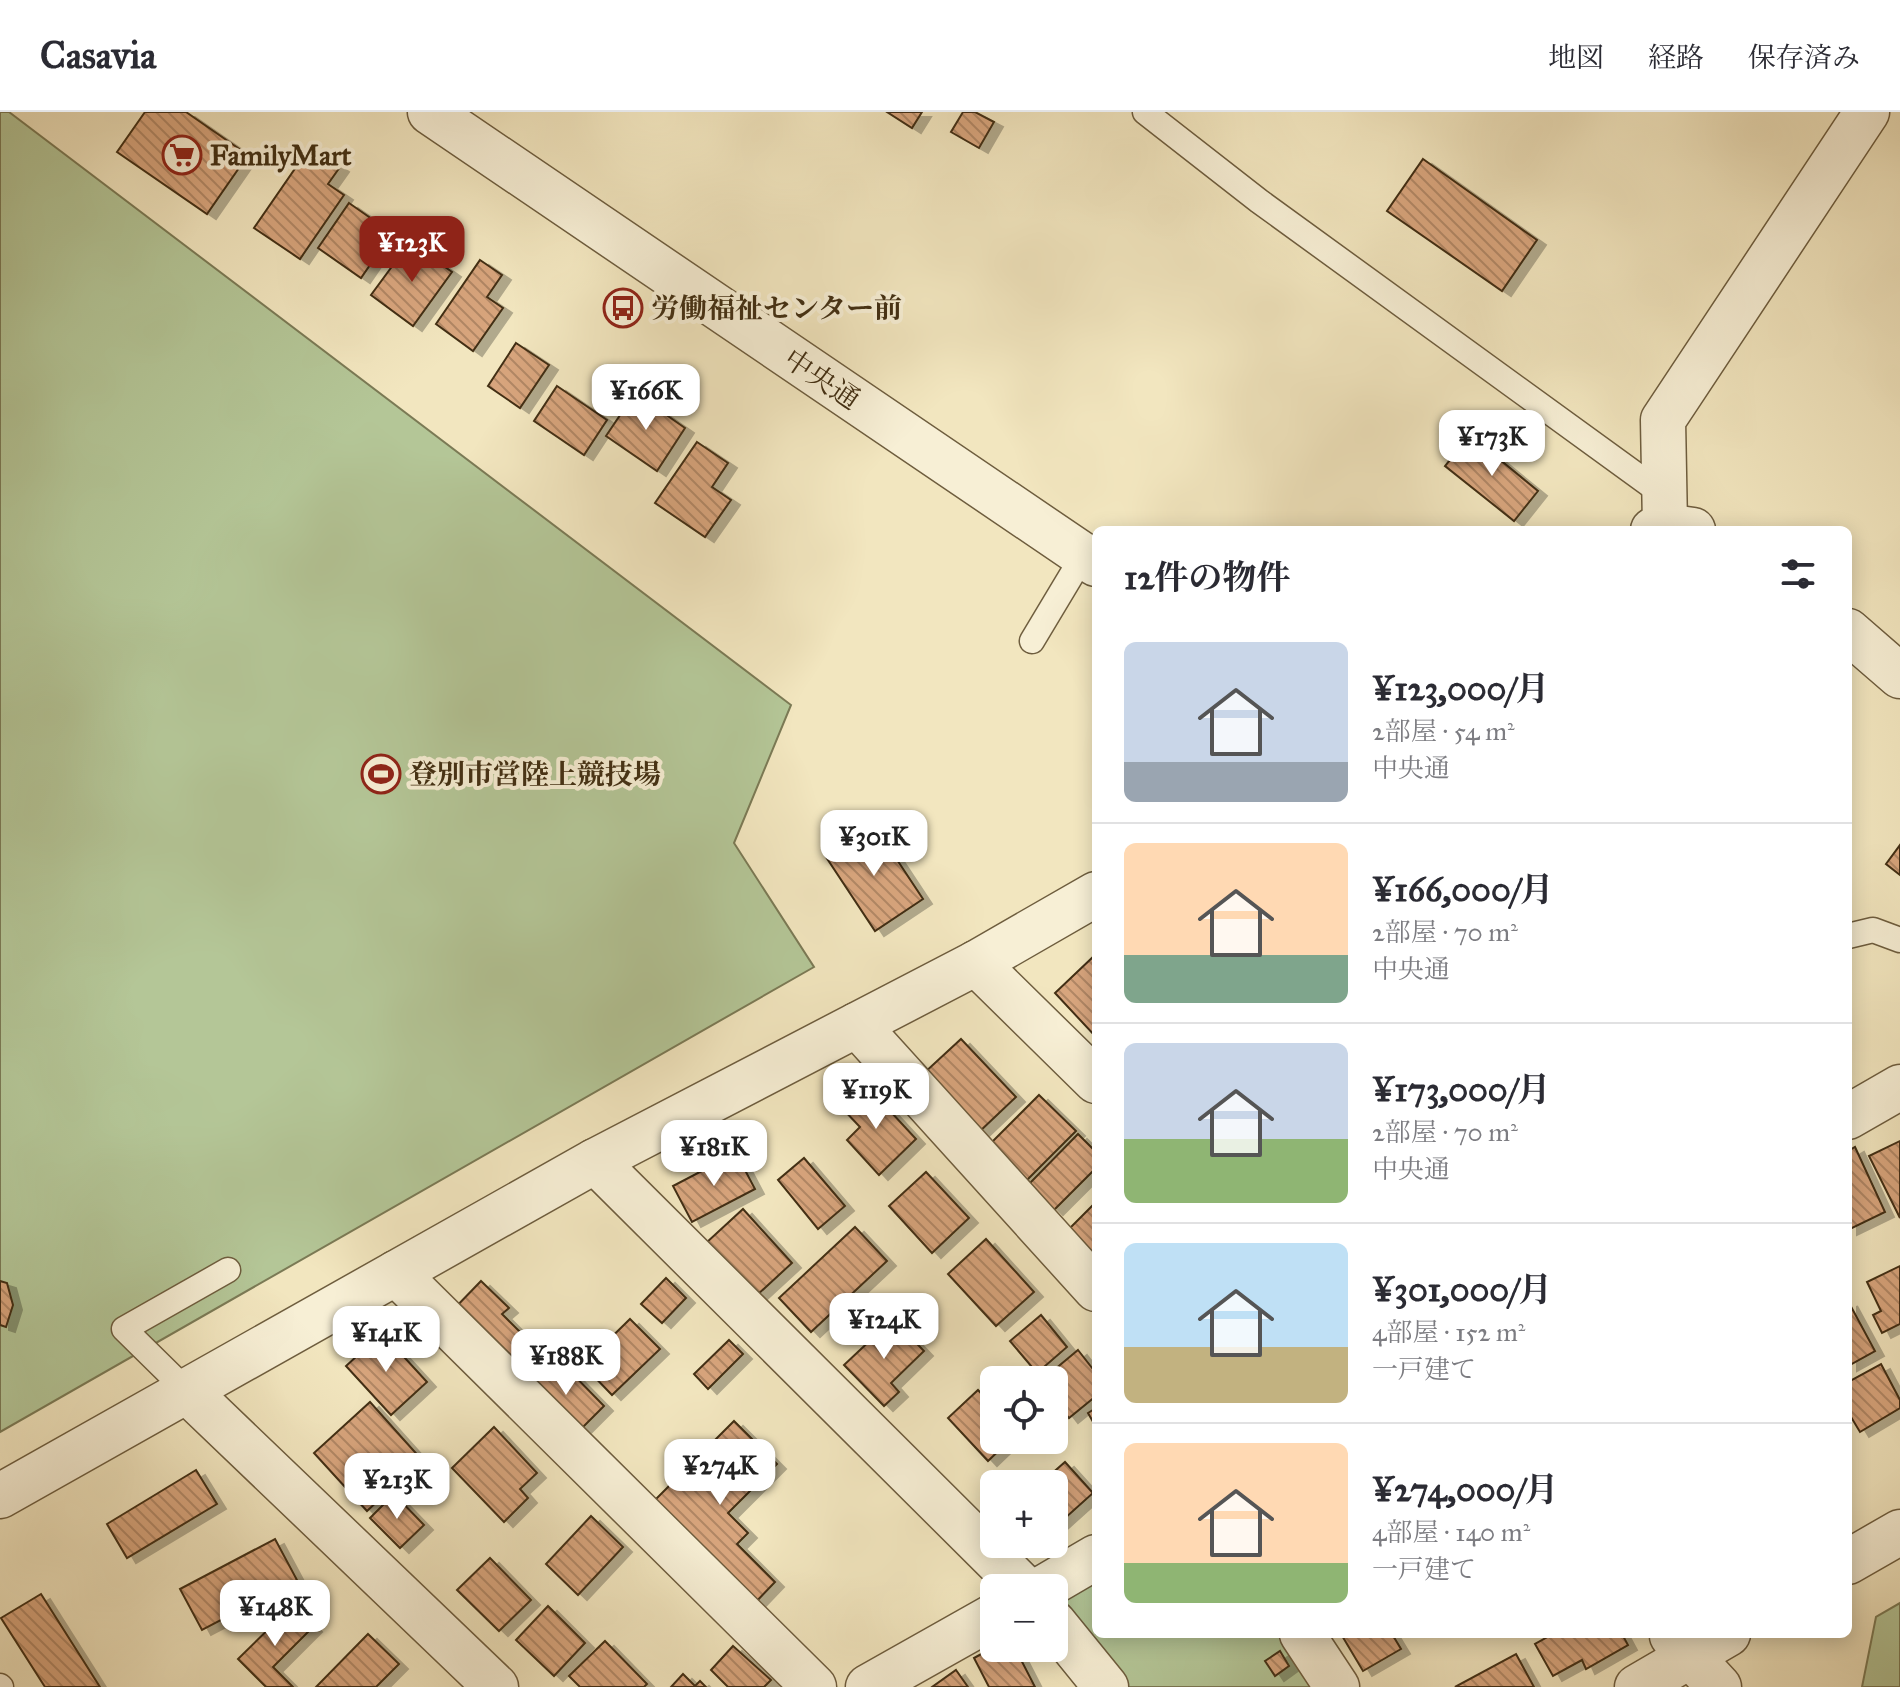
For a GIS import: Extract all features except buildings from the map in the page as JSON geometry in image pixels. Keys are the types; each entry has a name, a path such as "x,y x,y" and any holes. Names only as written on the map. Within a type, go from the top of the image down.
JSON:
{"street":[{"name":"中央通","path":"430,112 1090,560"},
{"path":"1669,520 1663,420 1867,112"},
{"path":"1852,634 1900,676"},
{"path":"0,1496 595,1161 976,963 1092,896"},
{"path":"976,963 1092,1077"},
{"path":"857,1025 1092,1285"},
{"path":"1852,1115 1900,1087"},
{"path":"595,1161 1010,1574"},
{"path":"396,1273 814,1687"},
{"path":"187,1391 496,1687"},
{"path":"1852,1560 1900,1532"},
{"path":"1067,1574 1092,1559"},
{"path":"868,1687 980,1624"},
{"path":"1305,1638 1337,1687"},
{"path":"1068,1640 1106,1687"},
{"path":"1637,1687 1703,1652"}],"lane":[{"path":"1145,112 1669,520"},
{"path":"1032,641 1090,560"},
{"path":"1852,935 1873,930 1900,940"},
{"path":"187,1391 124,1329 228,1270"}],"green space":[{"name":"登別市営陸上競技場","path":"0,112 9,112 791,705 734,843 814,967 0,1432"},
{"path":"1092,1581 1092,1638 1291,1638 1325,1687 1122,1687 1068,1621 1068,1596"},
{"path":"1900,1603 1900,1687 1862,1687 1876,1617"}],"place":[{"name":"FamilyMart","path":"182,155"},
{"name":"労働福祉センター前","path":"623,308"},
{"name":"登別市営陸上競技場","path":"381,774"}]}
